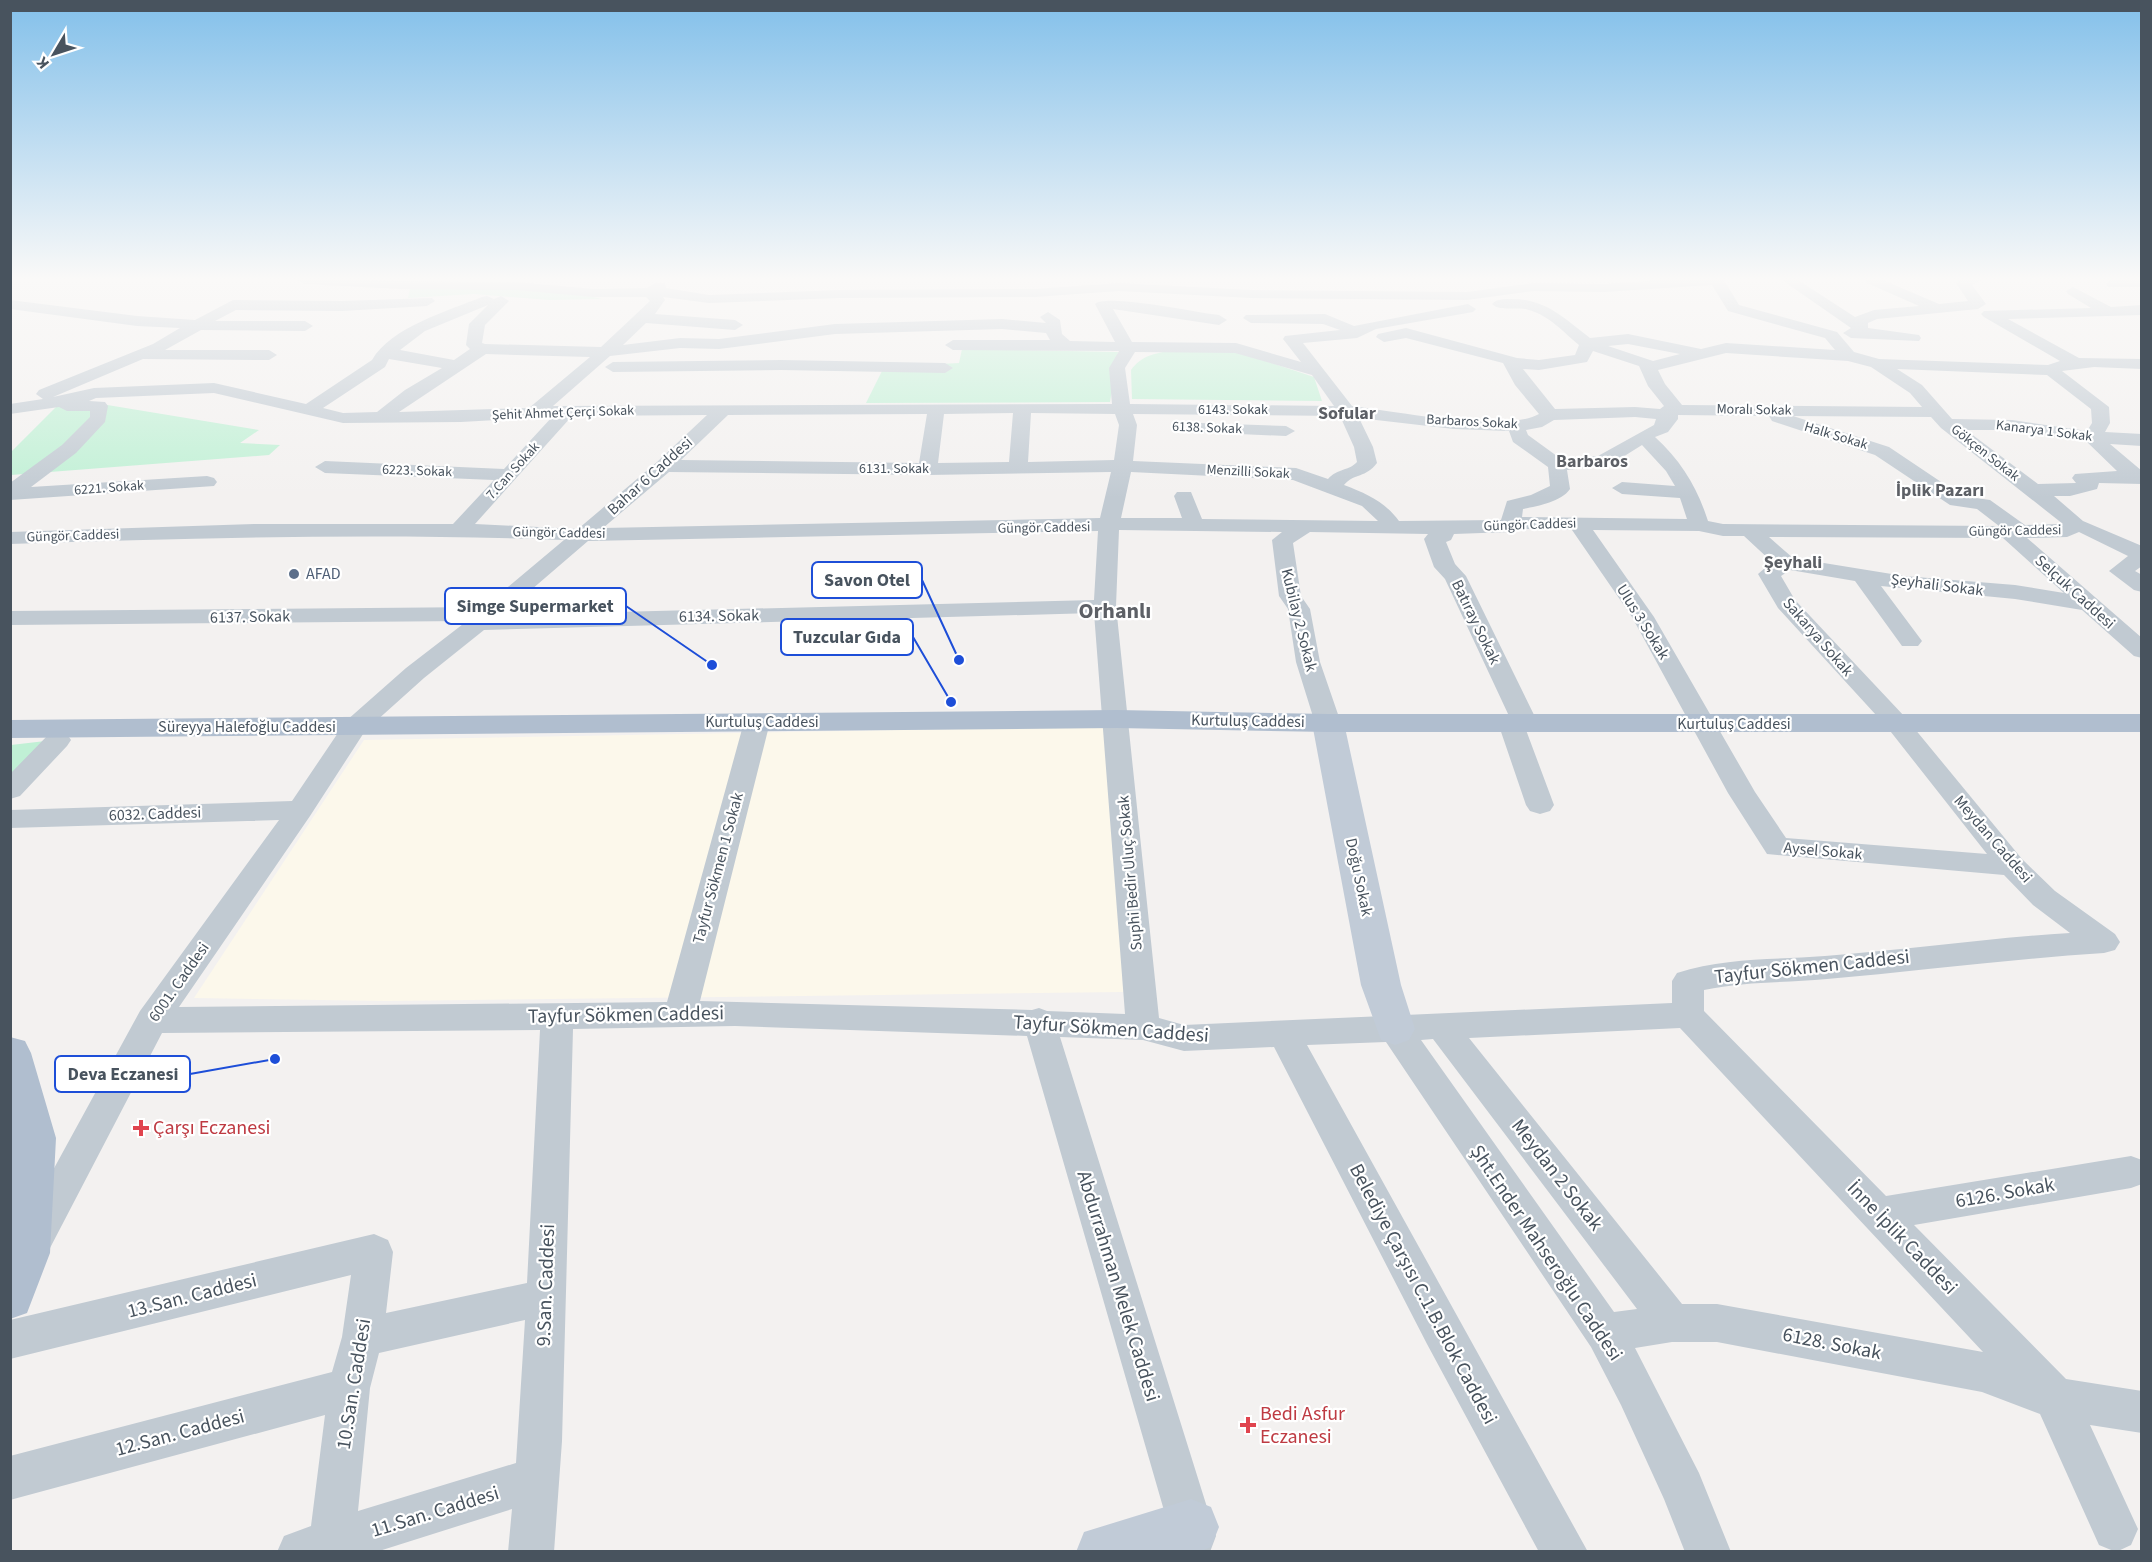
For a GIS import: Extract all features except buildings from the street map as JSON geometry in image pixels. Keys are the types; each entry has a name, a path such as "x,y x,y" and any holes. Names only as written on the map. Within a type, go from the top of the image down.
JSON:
{"main road":[{"name":"Kurtuluş Caddesi","path":"355,726 1117,719 1328,723 2142,723"},
{"name":"Süreyya Halefoğlu Caddesi","path":"10,729 355,726"},
{"name":"Süreyya Halefoğlu Caddesi","path":"10,742 355,726"},
{"path":"10,1053 34,1138 26,1253 10,1297"}],"street":[{"path":"19,408 51,390 144,353"},
{"path":"381,418 411,394 477,353"},
{"path":"534,413 591,368 602,353"},
{"path":"771,410 781,365 786,353"},
{"path":"876,353 876,368"},
{"name":"Suphi Bedir Uluç Sokak","path":"1126,353 1117,368 1125,417 1123,466 1110,526 1105,606 1143,1027"},
{"path":"1253,353 1318,372"},
{"path":"1302,353 1345,411 1366,453 1367,463 1361,470 1342,475 1332,487"},
{"path":"1485,353 1510,360 1521,381 1550,415"},
{"path":"1510,363 1539,365 1581,359 1584,353"},
{"path":"1516,426 1520,438 1557,465 1603,461 1643,436 1662,429 1673,412 1646,363 1628,354 1618,353"},
{"path":"1694,353 1699,354"},
{"name":"Gökçen Sokak","path":"1648,367 1704,353"},
{"name":"Gökçen Sokak","path":"1801,353 1848,356 1877,363 1916,389 1943,418 2076,525 2093,529 2118,545 2141,553"},
{"path":"2058,353 2077,364"},
{"path":"307,411 379,363 384,354 403,355 457,366"},
{"path":"139,355 269,355"},
{"path":"1877,363 2051,370 2100,407 2101,423 2093,437 2138,477"},
{"path":"2051,370 2056,366 2077,364 2142,364"},
{"path":"591,368 781,365 945,368"},
{"name":"Şehit Ahmet Çerçi Sokak","path":"19,408 80,398 94,393 214,388 342,418 567,411 1022,408 1125,417"},
{"path":"1345,411 1378,404 1389,407"},
{"path":"10,494 69,449 99,418 99,406 19,408"},
{"path":"1018,469 1022,408"},
{"name":"Bahar 6 Caddesi","path":"355,726 423,666 484,618 664,466 723,410"},
{"path":"928,469 936,410"},
{"path":"1279,410 1296,474"},
{"name":"6143. Sokak","path":"1125,417 1279,410 1345,411"},
{"name":"7.Can Sokak","path":"459,530 567,411"},
{"name":"Barbaros Sokak","path":"1345,411 1454,424 1516,426 1536,423 1550,415 1673,412"},
{"name":"Moralı Sokak","path":"1673,412 1775,411 1943,418"},
{"name":"Halk Sokak","path":"1775,411 1778,417 1806,428 1882,451 1957,501 1983,504 2014,532"},
{"name":"6138. Sokak","path":"1125,417 1286,431"},
{"name":"Kanarya 1 Sokak","path":"1943,418 2093,437 2142,440"},
{"path":"1643,436 1673,464 1689,493 1699,525"},
{"path":"1510,526 1514,505 1537,500 1560,489 1557,465"},
{"name":"6131. Sokak","path":"664,466 1018,469 1123,466"},
{"name":"Menzilli Sokak","path":"1123,466 1296,474 1369,502 1382,512 1393,527"},
{"name":"6223. Sokak","path":"325,467 510,475"},
{"path":"1939,490 2070,490 2090,485 2082,478 2138,477"},
{"name":"6221. Sokak","path":"10,494 207,482"},
{"path":"1622,488 1689,493"},
{"path":"1184,496 1194,525"},
{"name":"Güngör Caddesi","path":"10,538 254,530 459,530 583,535 1194,525 1441,528 1510,526 1522,522 1699,525 1723,530 2014,532 2067,531 2076,525"},
{"name":"Ulus 3 Sokak","path":"1578,524 1643,617 1704,724"},
{"name":"Kubilay 2 Sokak","path":"1299,527 1300,532 1282,540 1290,596 1299,609 1308,662 1328,723"},
{"name":"Batıray Sokak","path":"1441,528 1444,536 1434,539 1445,567 1455,576 1518,723"},
{"path":"1749,530 1786,562"},
{"name":"Selçuk Caddesi","path":"2014,532 2088,604 2142,651"},
{"path":"2141,553 2135,561 2120,570 2142,585"},
{"name":"Şeyhali Sokak","path":"1786,562 1904,583 1907,581 1974,591 2015,592 2088,604"},
{"name":"Sakarya Sokak","path":"1786,562 1769,574 1786,603 1896,722"},
{"path":"1861,574 1910,641"},
{"name":"6134. Sokak","path":"484,618 930,613 1105,606"},
{"name":"6137. Sokak","path":"10,618 484,618"},
{"name":"Tayfur Sökmen 1 Sokak","path":"680,1014 757,722"},
{"name":"Meydan Caddesi","path":"1896,722 2012,866 2044,898 2104,942"},
{"name":"Doğu Sokak","path":"1328,723 1381,985 1395,1029"},
{"path":"1518,723 1540,805"},
{"name":"Aysel Sokak","path":"1704,724 1742,793 1777,847 2012,866"},
{"name":"6001. Caddesi","path":"26,1253 152,1020 300,810 355,726"},
{"path":"10,790 58,740"},
{"name":"6032. Caddesi","path":"10,819 300,810"},
{"name":"Tayfur Sökmen Caddesi","path":"152,1020 680,1014 1039,1021 1143,1027 1184,1038 1688,1015 1688,981 1733,972 1825,968 2005,948 2104,942"},
{"name":"İnne İplik Caddesi","path":"1688,1015 2055,1398 2115,1529"},
{"name":"9.San. Caddesi","path":"531,1551 540,1441 557,1017"},
{"name":"Abdurrahman Melek Caddesi","path":"1039,1021 1194,1539"},
{"name":"Meydan 2 Sokak","path":"1441,1026 1672,1323"},
{"name":"Şht.Ender Mahseroğlu Caddesi","path":"1395,1029 1605,1333 1636,1390 1674,1469 1708,1551"},
{"name":"Belediye Çarşısı C.1.B.Blok Caddesi","path":"1284,1034 1441,1330 1565,1551"},
{"name":"6126. Sokak","path":"1879,1215 2131,1172"},
{"name":"10.San. Caddesi","path":"321,1549 349,1388 362,1337 374,1252"},
{"name":"13.San. Caddesi","path":"10,1340 374,1252"},
{"path":"362,1337 546,1297"},
{"name":"6128. Sokak","path":"1605,1333 1672,1323 1717,1323 1982,1372 2055,1398"},
{"name":"12.San. Caddesi","path":"10,1478 349,1388"},
{"path":"2055,1398 2142,1412"},
{"name":"11.San. Caddesi","path":"321,1549 536,1480"},
{"path":"1104,1551 1194,1539"}],"shaded area":[{"path":"1116,726 1123,992 387,1001 194,998 364,740"}],"green space":[{"path":"961,353 1118,353 1110,402 866,403 884,367 959,363"},
{"path":"1158,353 1241,353 1314,377 1322,401 1132,399 1131,370 1150,355"},
{"path":"65,398 259,430 240,443 280,445 269,455 11,475 11,452"},
{"path":"54,740 11,782 11,745"}],"place":[{"name":"AFAD","path":"294,574"},
{"name":"Savon Otel","path":"959,660"},
{"name":"Simge Supermarket","path":"712,665"},
{"name":"Tuzcular Gıda","path":"951,702"},
{"name":"Deva Eczanesi","path":"275,1059"},
{"name":"Çarşı Eczanesi","path":"141,1128"},
{"name":"Bedi Asfur Eczanesi","path":"1248,1425"}],"district":[{"name":"Sofular","path":"1347,413"},
{"name":"Barbaros","path":"1592,461"},
{"name":"İplik Pazarı","path":"1940,490"},
{"name":"Şeyhali","path":"1793,562"},
{"name":"Orhanlı","path":"1115,611"}]}
